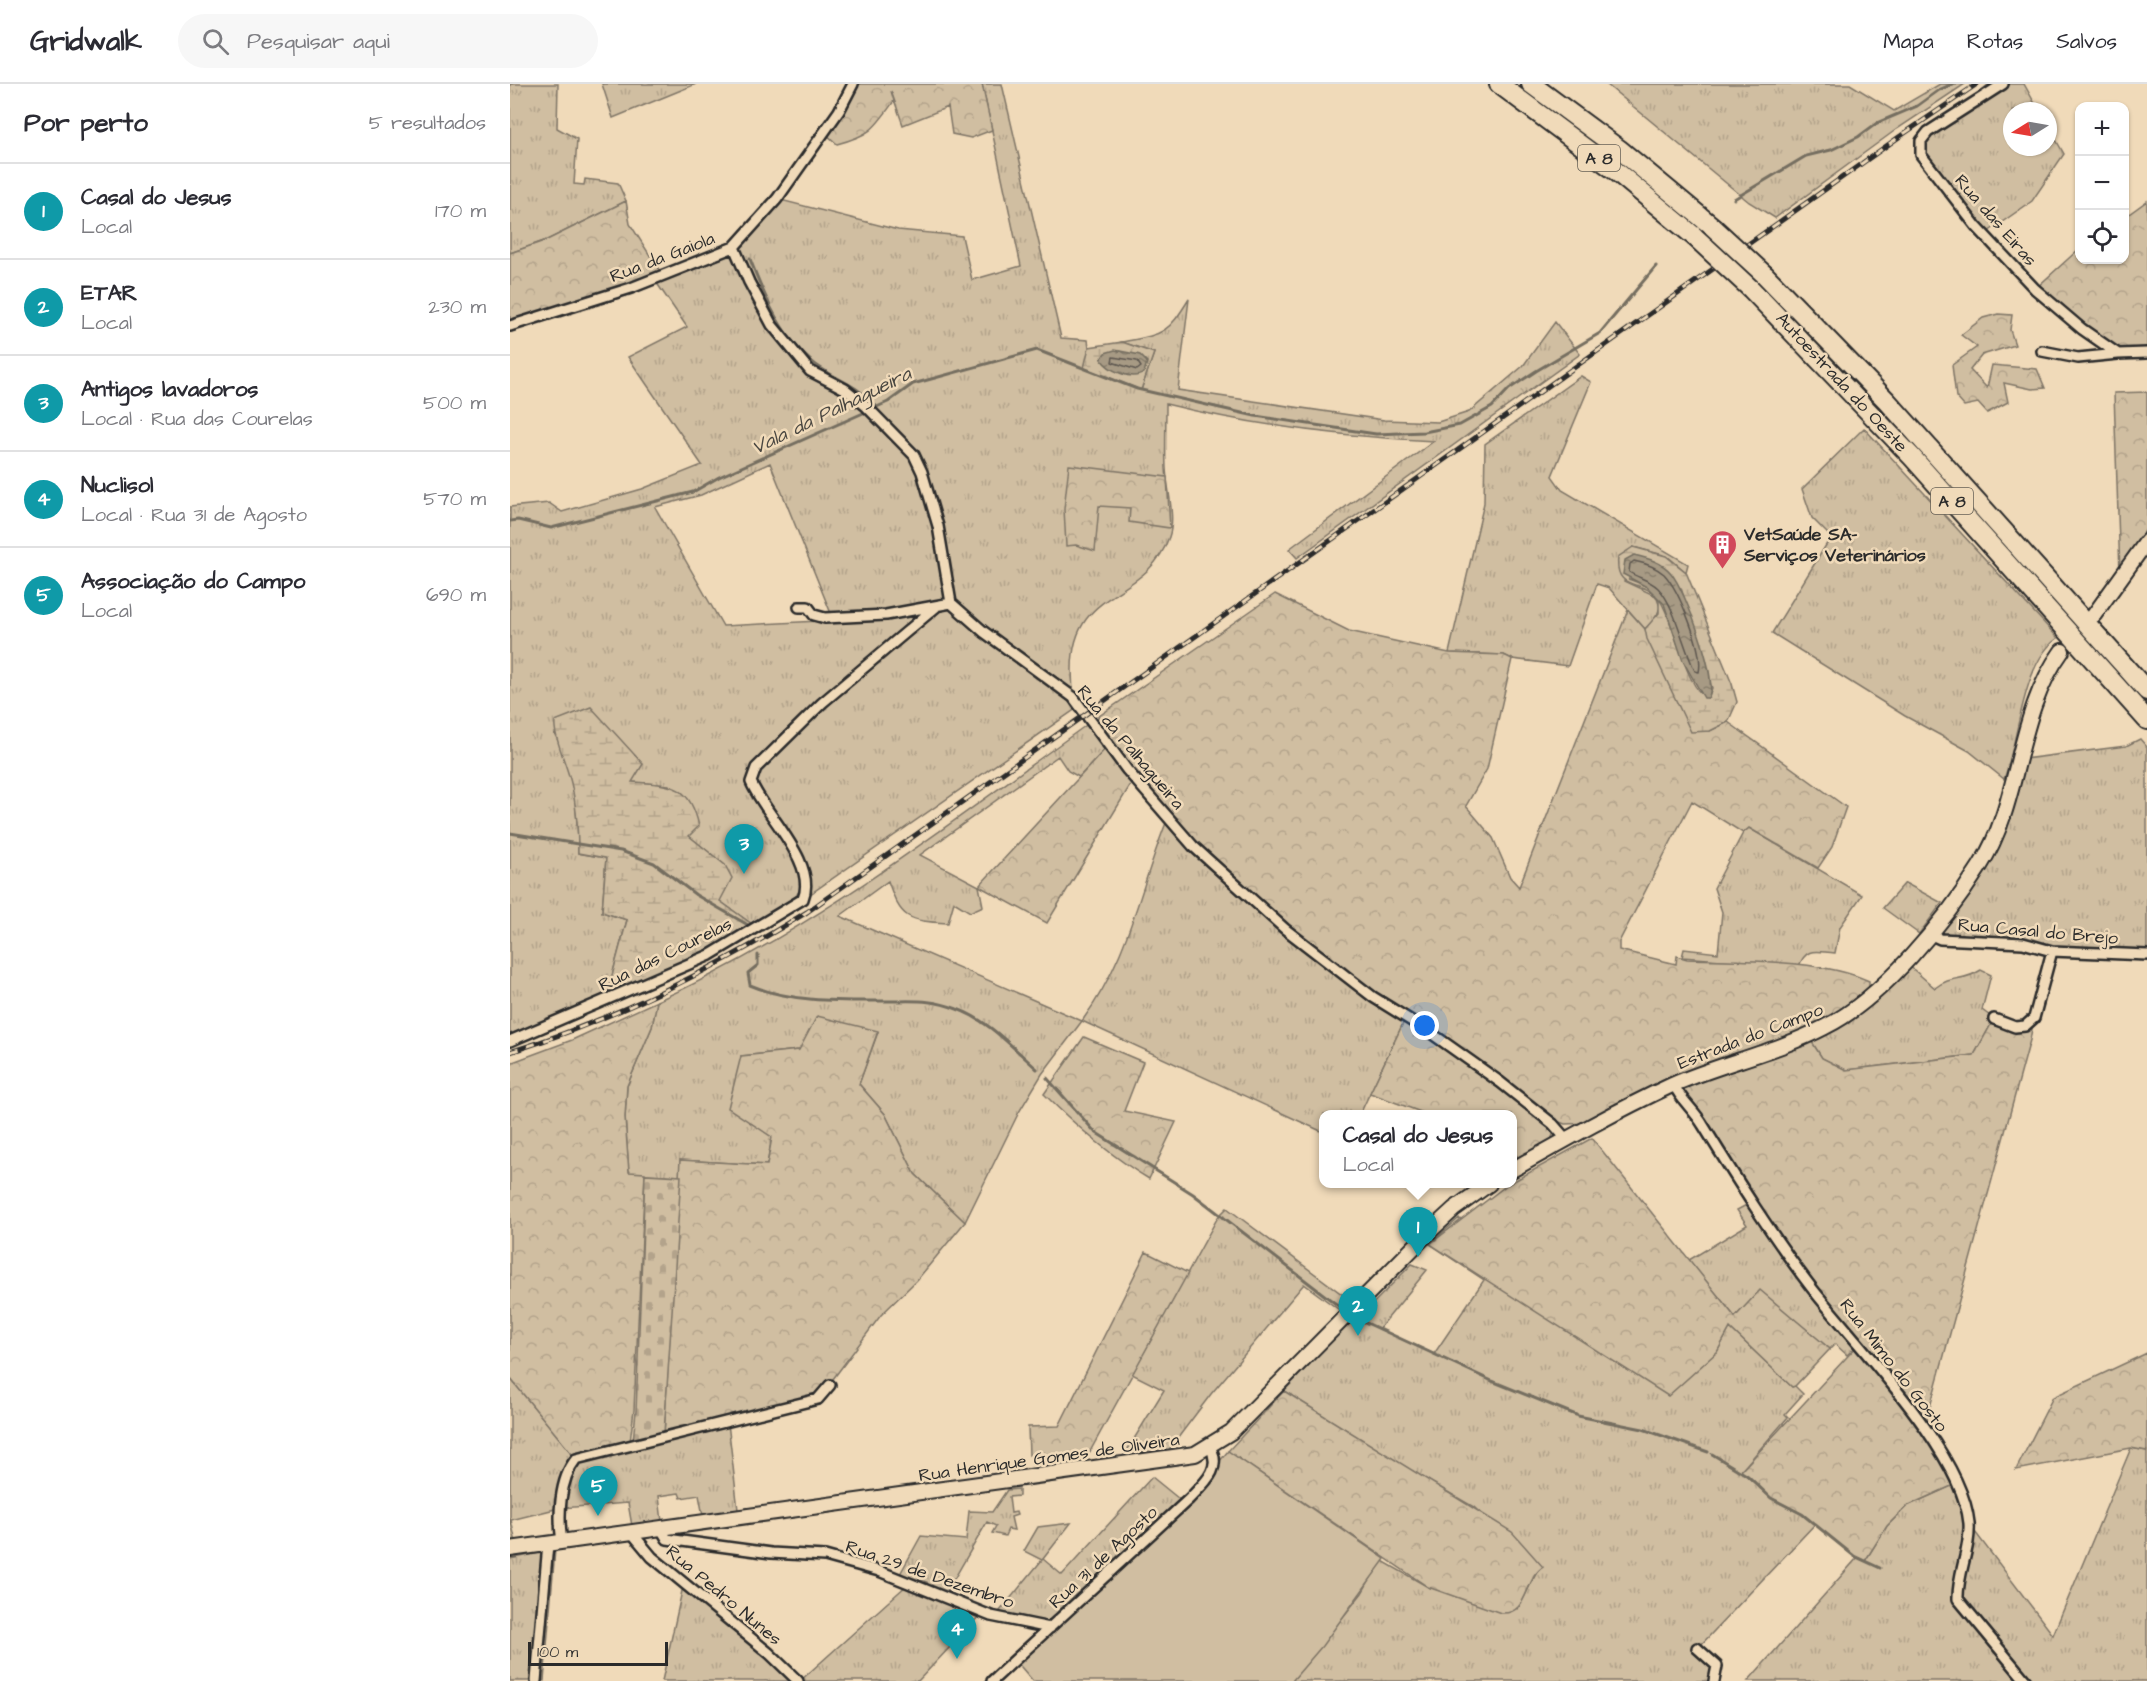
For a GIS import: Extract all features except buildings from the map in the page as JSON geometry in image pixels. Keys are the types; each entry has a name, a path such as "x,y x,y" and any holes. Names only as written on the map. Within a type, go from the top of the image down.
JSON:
{"highway":[{"name":"Autoestrada do Oeste","path":"1499,84 1617,172 1695,237 1792,328 1912,456 2147,720"},
{"name":"Autoestrada do Oeste","path":"1531,84 1619,149 1713,227 1765,275 1888,402 2147,691"}],"street":[{"name":"Rua da Gaiola","path":"510,326 631,288 734,247 777,199 838,111 853,84"},
{"name":"Rua das Eiras","path":"2003,84 1929,132 1921,141 1922,155 1976,226 2035,289 2118,354"},
{"path":"734,247 772,325 810,371 845,389 869,409 914,455 922,472 938,526 951,603 886,615 825,618 814,615 808,607 799,607"},
{"path":"2042,351 2078,358 2147,352"},
{"path":"2094,615 2147,542"},
{"name":"Rua da Palhagueira","path":"951,603 984,632 1073,698 1127,770 1193,846 1285,929 1373,997 1431,1033 1500,1082 1553,1124 1567,1140"},
{"name":"Rua das Courelas","path":"510,1041 710,955 803,898 807,888 807,877 799,860 758,799 751,782 756,768 822,703 936,607"},
{"name":"Estrada do Campo","path":"1567,1140 1674,1085 1810,1034 1839,1019 1883,985 1929,934 1971,879 1996,836 2029,718 2043,683 2062,651"},
{"name":"Rua Casal do Brejo","path":"1929,934 1940,939 2023,942 2052,951 2147,955"},
{"path":"1994,1019 2015,1027 2025,1026 2034,1018 2052,951"},
{"name":"Rua Mimo do Gosto","path":"1674,1085 1698,1117 1790,1258 1896,1391 1949,1464 1969,1524 1965,1557 1957,1586 1958,1599 2026,1681"},
{"path":"1517,1167 1567,1140"},
{"name":"Rua Henrique Gomes de Oliveira","path":"510,1549 1187,1456 1210,1447 1243,1420 1437,1224 1484,1188"},
{"path":"536,1681 568,1468 576,1460 818,1399 830,1385"},
{"name":"Rua 31 de Agosto","path":"992,1681 1189,1499 1213,1473 1216,1463 1210,1447"},
{"name":"Rua 29 de Dezembro","path":"661,1528 667,1539 771,1553 825,1557 879,1572 991,1616 1050,1628"},
{"name":"Rua Pedro Nunes","path":"632,1533 652,1557 769,1653 798,1681"},
{"path":"1697,1648 1717,1666 1714,1681"}],"green space":[{"path":"510,84 558,84 557,128 577,139 574,184 584,185 585,179 618,183 626,201 547,240 510,253"},
{"path":"602,84 696,84 613,118"},
{"path":"853,84 982,84 992,130 971,138 952,134 948,107 903,125 891,91 894,101 871,130 837,144 824,132"},
{"path":"982,84 1002,84 1061,338 1088,340 1085,368 1141,390 1154,353 1122,342 1163,331 1175,320 1189,299 1178,390 1384,420 1438,422 1469,412 1523,366 1555,322 1580,354 1297,558 1289,549 1434,441 1366,437 1299,429 1166,404 1166,468 1172,521 1169,537 1158,558 1144,574 1096,608 1084,623 1075,643 1072,671 1074,694 1080,706 803,899 807,877 751,782 756,768 935,608 832,616 770,463 701,495 655,507 723,626 879,618 923,612 797,719 755,765 745,783 801,871 802,882 795,898 780,910 753,925 720,901 725,865 689,836 669,785 632,782 554,733 566,761 574,791 578,853 606,858 602,912 627,920 605,1002 510,1041 510,507 549,503 562,512 642,489 702,465 628,357 687,327 654,279 733,248 777,199 898,230 962,236 972,280 1021,266"},
{"path":"1606,84 1850,84 1894,111 1940,84 1965,84 1897,129 1775,218 1749,202"},
{"path":"1989,84 2024,84 2034,102 2003,102 2003,156 2057,156 2057,142 2064,154 2032,201 1985,234 1921,155 1921,141"},
{"path":"626,201 630,224 663,276 510,326 510,253 547,240"},
{"path":"2147,201 2147,353 2118,354 2035,289 2075,253 2075,264 2129,264 2129,214"},
{"path":"1998,314 2012,315 2010,330 2015,345 1982,355 1970,370 1987,388 1992,365 2037,369 2045,388 2032,389 2004,383 2008,402 1987,413 1978,403 1964,406 1956,397 1952,365 1977,347 1961,335 1983,318"},
{"path":"1122,342 1154,353 1141,390 1084,368 1089,347"},
{"path":"1581,376 1591,382 1552,476 1562,490 1688,564 1686,572 1667,556 1633,547 1624,581 1656,596 1660,607 1656,618 1645,629 1609,588 1597,584 1568,666 1512,659 1504,655 1449,653 1484,503 1485,444"},
{"path":"2147,392 2147,527 2120,574 2114,393"},
{"path":"1864,428 2058,638 2046,649 2029,683 2004,779 1969,751 1905,716 1772,633 1831,537 1812,518 1802,489"},
{"path":"1069,465 1167,477 1170,528 1129,522 1130,508 1099,506 1095,551 1076,545 1066,546 1064,509"},
{"path":"1633,547 1666,556 1686,572 1732,684 1737,702 1728,722 1710,731 1691,732 1647,639 1645,629 1659,613 1659,601 1647,589 1621,577 1618,557","holes":["1628,579 1681,588 1712,688 1708,698 1692,681 1660,601 1653,591"]},
{"path":"1275,594 1349,631 1449,653 1504,655 1512,659 1487,769 1466,806 1493,838 1510,877 1519,887 1628,610 1645,629 1667,680 1697,731 1710,731 1728,722 1846,807 1832,847 1818,868 1749,828 1743,833 1692,801 1619,942 1619,950 1676,964 1677,956 1687,959 1805,965 1850,974 1869,981 1869,988 1856,1001 1811,1028 1589,1123 1565,1124 1557,1121 1551,1126 1554,1132 1550,1143 1520,1159 1517,1156 1517,1110 1415,1110 1370,1093 1406,1017 1285,929 1193,846 1134,779 1047,923 979,886 1108,746 1092,721"},
{"path":"591,707 643,764 632,782 668,786 677,789 690,801 699,826 689,836 725,865 732,878 720,901 756,927 605,1002 627,920 602,912 606,858 578,853 577,818 573,792 555,727 555,721"},
{"path":"1092,721 1108,746 1079,777 1068,771 1058,756 920,855 979,886 983,906 970,912 954,902 948,923 914,919 908,916 897,903 888,881 840,916 1082,1021 1042,1074 1019,1112 965,1222 915,1174 885,1114 859,1084 878,1032 799,1050 741,1056 772,1137 767,1165 680,1160 681,1176 629,1173 625,1117 627,1086 652,1027 657,1001 772,942 827,908 934,835"},
{"path":"2140,739 2147,747 2147,955 1938,932 1991,859 2024,759 2126,746"},
{"path":"1168,818 1406,1017 1362,1110 1319,1110 1319,1130 1082,1021 1099,996 1123,947"},
{"path":"1749,828 1862,895 1840,927 1835,953 1817,951 1809,953 1805,955 1799,966 1682,957 1684,949 1718,953 1722,912 1714,888 1743,833"},
{"path":"1905,883 1942,903 1919,934 1883,908"},
{"path":"1907,964 1935,988 1947,981 1981,970 1991,975 1982,1010 1994,1019 1974,1055 1846,1070 1822,1058 1810,1039"},
{"path":"657,1001 652,1027 627,1086 625,1117 629,1172 645,1173 634,1410 630,1442 576,1459 510,1378 510,1063 572,1040"},
{"path":"817,1016 878,1031 859,1084 885,1114 915,1174 965,1222 917,1280 881,1315 818,1399 664,1436 680,1160 767,1165 772,1137 728,1108 741,1056 799,1050"},
{"path":"2034,1018 2030,1040 1924,1429 1956,1484 1907,1506 1887,1526 1865,1561 1854,1556 1802,1514 1771,1498 1741,1471 1858,1345 1811,1287 1675,1088 1810,1039 1822,1058 1846,1070 1974,1055 1994,1019 2015,1027"},
{"path":"1084,1037 1143,1062 1124,1111 1176,1122 1149,1179 1094,1140 1044,1094"},
{"path":"1592,1138 1735,1317 1760,1290 1830,1349 1792,1387 1730,1328 1717,1352 1668,1396 1430,1244 1503,1188 1517,1188 1517,1179"},
{"path":"645,1174 681,1176 664,1433 633,1441 636,1411"},
{"path":"1752,1202 1858,1345 1847,1355 1835,1344 1830,1349 1760,1291 1735,1317 1689,1260 1747,1225 1737,1210"},
{"path":"1227,1208 1351,1301 1342,1312 1304,1284 1211,1394 1165,1455 1121,1460 1164,1390 1132,1374 1218,1217"},
{"path":"1459,1218 1462,1222 1717,1352 1730,1328 1792,1387 1795,1386 1803,1394 1785,1414 1788,1417 1741,1471 1771,1498 1802,1514 1815,1524 1698,1648 1713,1660 1714,1681 1292,1681 1362,1593 1381,1560 1428,1587 1518,1609 1538,1570 1474,1507 1406,1468 1284,1391 1354,1318 1358,1319 1412,1264 1427,1270 1379,1329 1434,1354 1484,1280 1430,1244"},
{"path":"1146,1252 1188,1273 1088,1455 1029,1455 1028,1427 1059,1426"},
{"path":"2147,1353 2147,1451 2131,1448 2016,1470 2053,1397"},
{"path":"510,1378 576,1459 728,1423 738,1510 703,1516 699,1495 681,1498 679,1493 659,1496 662,1522 632,1526 628,1503 561,1508 560,1505 555,1509 511,1520 516,1543 510,1544"},
{"path":"1284,1391 1512,1532 1543,1567 1532,1580 1517,1608 1501,1613 1428,1587 1228,1451"},
{"path":"2131,1448 2147,1451 2147,1681 1748,1681 1858,1557 1865,1561 1887,1526 1907,1506 1956,1484 1969,1524 2053,1635"},
{"path":"1228,1451 1385,1559 1322,1646 1292,1681 1033,1681 1015,1660 1189,1499"},
{"path":"1152,1477 1184,1503 1050,1628 995,1617 1042,1560 1024,1551 1038,1527 1071,1523 1043,1559 1062,1575"},
{"path":"1019,1489 1019,1496 1009,1497 1011,1513 1016,1512 1017,1515 1011,1517 1014,1530 1008,1529 1005,1536 992,1533 996,1526 987,1522 946,1593 928,1585 927,1582 900,1574 921,1536 966,1540 969,1511 992,1512 1007,1490"},
{"path":"555,1550 544,1681 510,1681 510,1559"},
{"path":"684,1582 798,1681 662,1681"},
{"path":"908,1584 982,1613 918,1681 800,1681"}],"water":[{"path":"1115,350 1140,355 1147,362 1144,373 1127,375 1109,367 1101,359 1105,353"},
{"path":"1634,555 1659,563 1671,573 1677,583 1692,616 1705,655 1710,688 1708,698 1704,698 1683,661 1664,604 1647,587 1623,574 1625,560"}],"waterway":[{"path":"1734,199 1806,156 1831,150 1858,137 1877,123 1917,106 1939,90 1953,84"},
{"path":"750,259 776,317 793,343 816,365 855,388 877,407"},
{"name":"Vala da Palhagueira","path":"510,521 518,520 551,528 693,492 719,477 888,402 913,384 1037,350 1137,389 1255,416 1376,434 1424,432 1460,425 1492,407 1509,389 1536,371 1600,333 1656,266"},
{"path":"510,833 621,851 654,863 696,895 748,925"},
{"path":"758,955 758,965 748,973 750,985 766,991 801,998 837,1001 923,1001 948,1006 968,1014 989,1027 1037,1069"},
{"path":"1047,1078 1095,1132 1193,1194 1340,1307"},
{"path":"1358,1319 1492,1381 1576,1415"},
{"path":"1578,1416 1643,1429 1708,1452"},
{"path":"1712,1454 1748,1476 1771,1498 1802,1514 1854,1556 1880,1568"}],"railway":[{"path":"510,1052 587,1024 663,991 736,954 807,912 1977,84"}],"place":[{"name":"VetSaúde SA- Serviços Veterinários","path":"1723,570"},
{"name":"Antigos lavadoros","path":"744,874"},
{"name":"Casal do Jesus","path":"1418,1257"},
{"name":"ETAR","path":"1358,1336"},
{"name":"Associação do Campo","path":"598,1516"},
{"name":"Nuclisol","path":"957,1659"}]}
